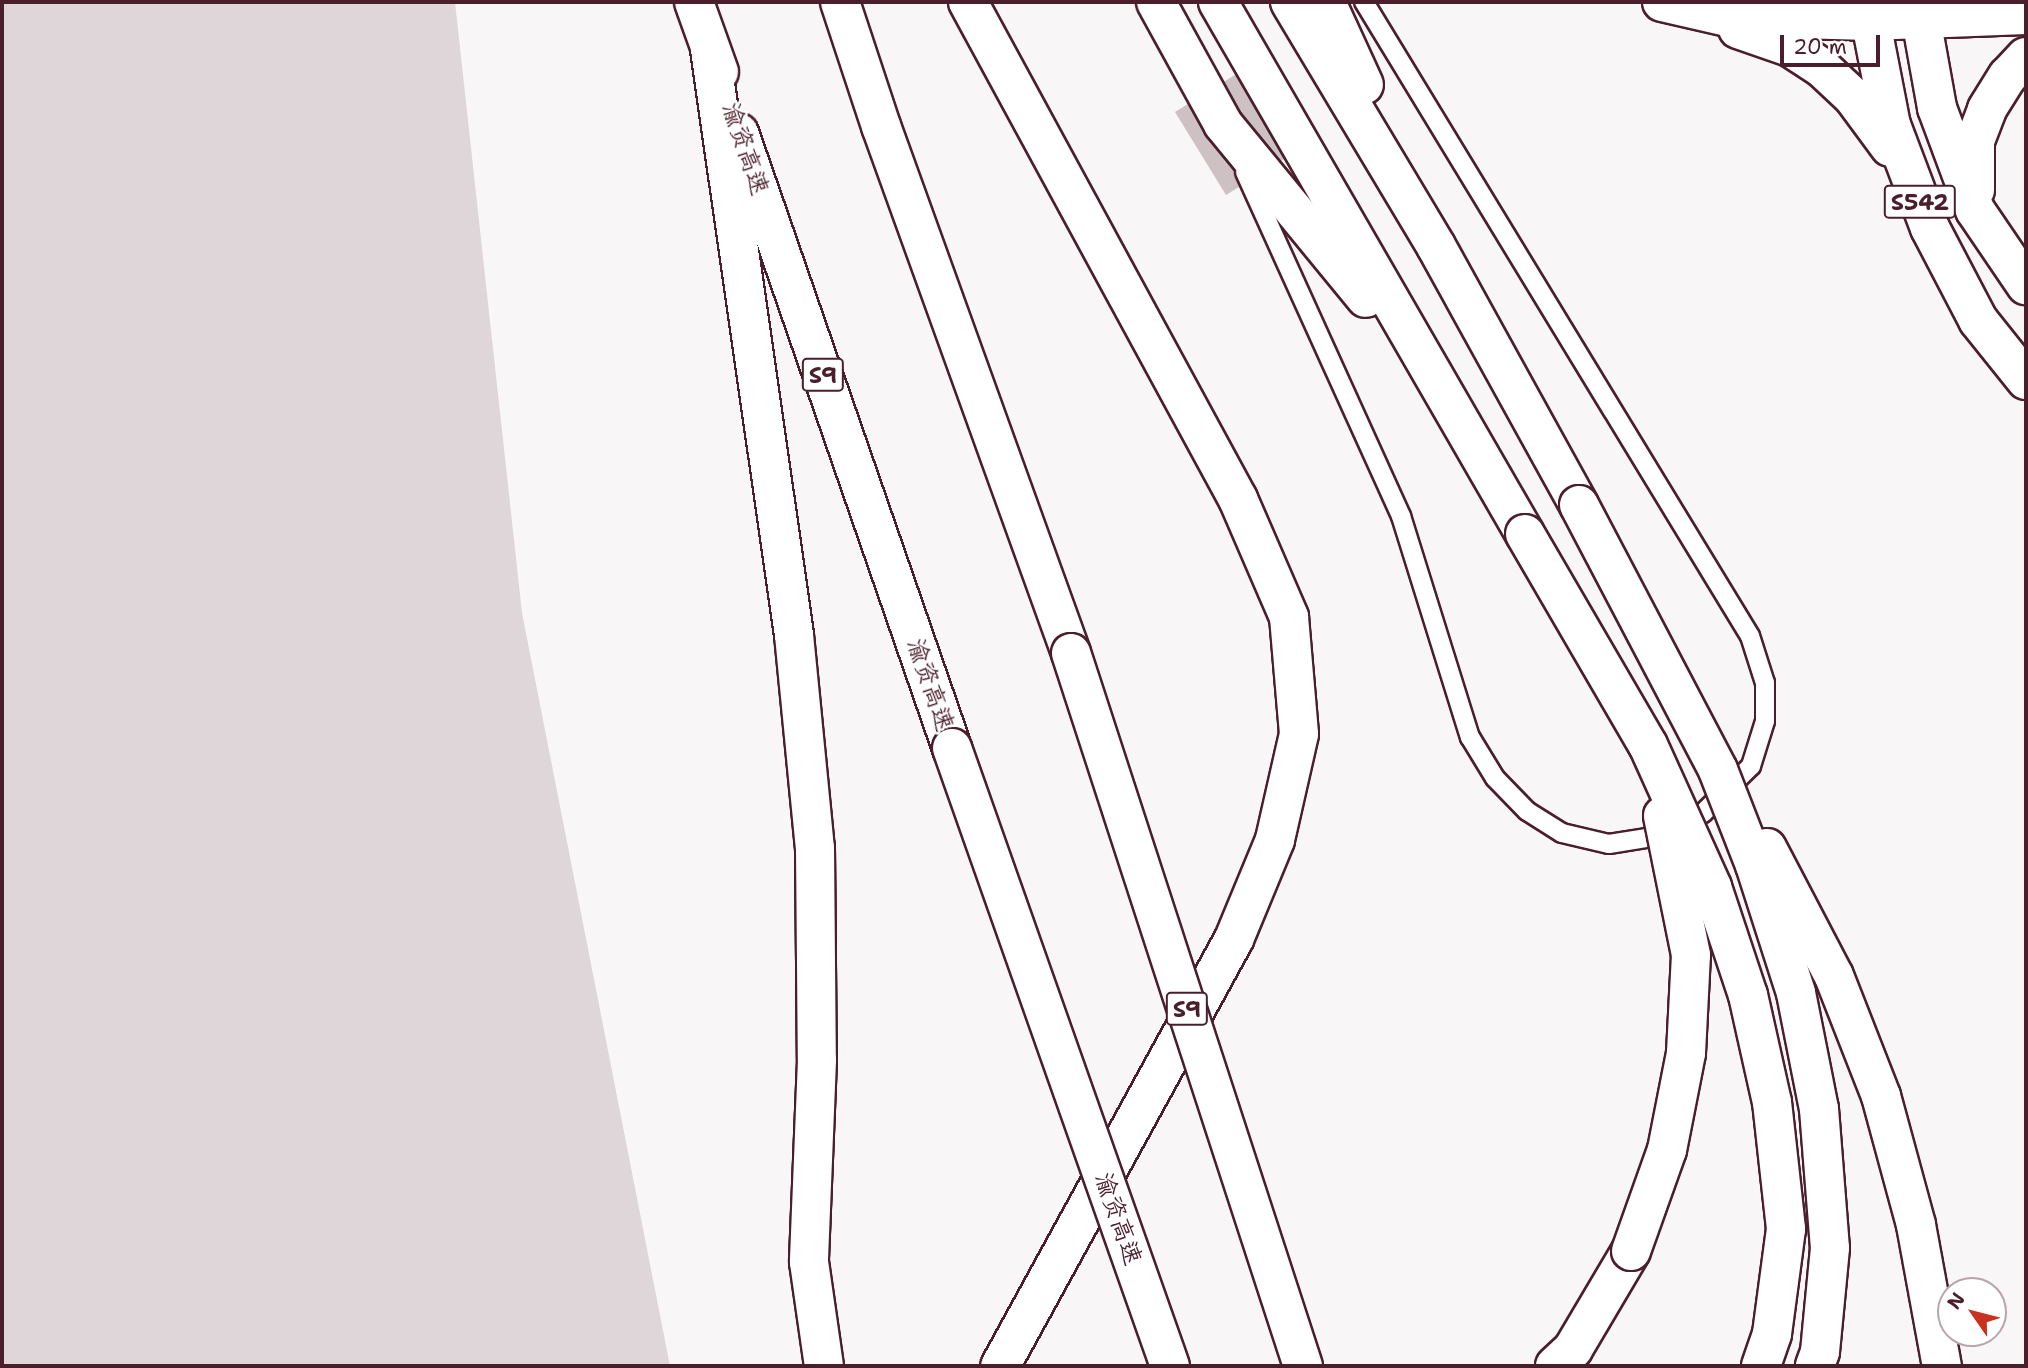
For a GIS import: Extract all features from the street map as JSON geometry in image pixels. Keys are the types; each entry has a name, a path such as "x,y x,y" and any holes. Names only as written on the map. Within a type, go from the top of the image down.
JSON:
{"main road":[{"name":"渝资高速","path":"694,2 952,748 1170,1366"},
{"name":"S9","path":"840,2 881,126 1071,653 1303,1366"},
{"path":"968,2 1238,499 1289,617 1299,734 1275,840 1234,939 1000,1366"},
{"path":"1156,2 1223,124 1436,384"},
{"path":"1218,2 1436,384 1648,745 1712,887 1748,995 1772,1102 1786,1229 1772,1334 1761,1366"},
{"path":"1290,2 1436,246 1579,505 1718,770 1780,868 1834,976 1881,1096 1916,1225 1942,1366"},
{"path":"1326,2 1436,246"},
{"path":"1661,2 1727,18 1919,10 2026,15"},
{"path":"1661,2 1790,47 1822,68 1853,97 1908,171"},
{"name":"S542","path":"1919,10 1937,108 1975,210 2026,285"},
{"name":"S542","path":"1868,11 1891,125 1930,228 1978,320 2026,380"},
{"path":"710,49 794,635 815,848 817,1059 809,1262 824,1366"},
{"path":"1975,210 1975,141 1987,108 2008,76 2026,57"},
{"path":"1555,1366 1573,1349 1631,1251 1669,1138 1686,1053 1691,955 1648,745"},
{"path":"1718,770 1755,865 1796,993 1819,1109 1830,1248 1821,1352 1815,1366"}],"lane":[{"path":"1223,124 1401,516 1470,737 1496,778 1528,811 1562,832 1609,844 1653,837 1703,813 1751,766 1765,721 1765,683 1750,636 1364,2"}],"shaded area":[{"path":"2,2 455,2 522,613 670,1366 2,1366"}],"building":[{"path":"1238,73 1289,156 1226,195 1175,112"}]}
